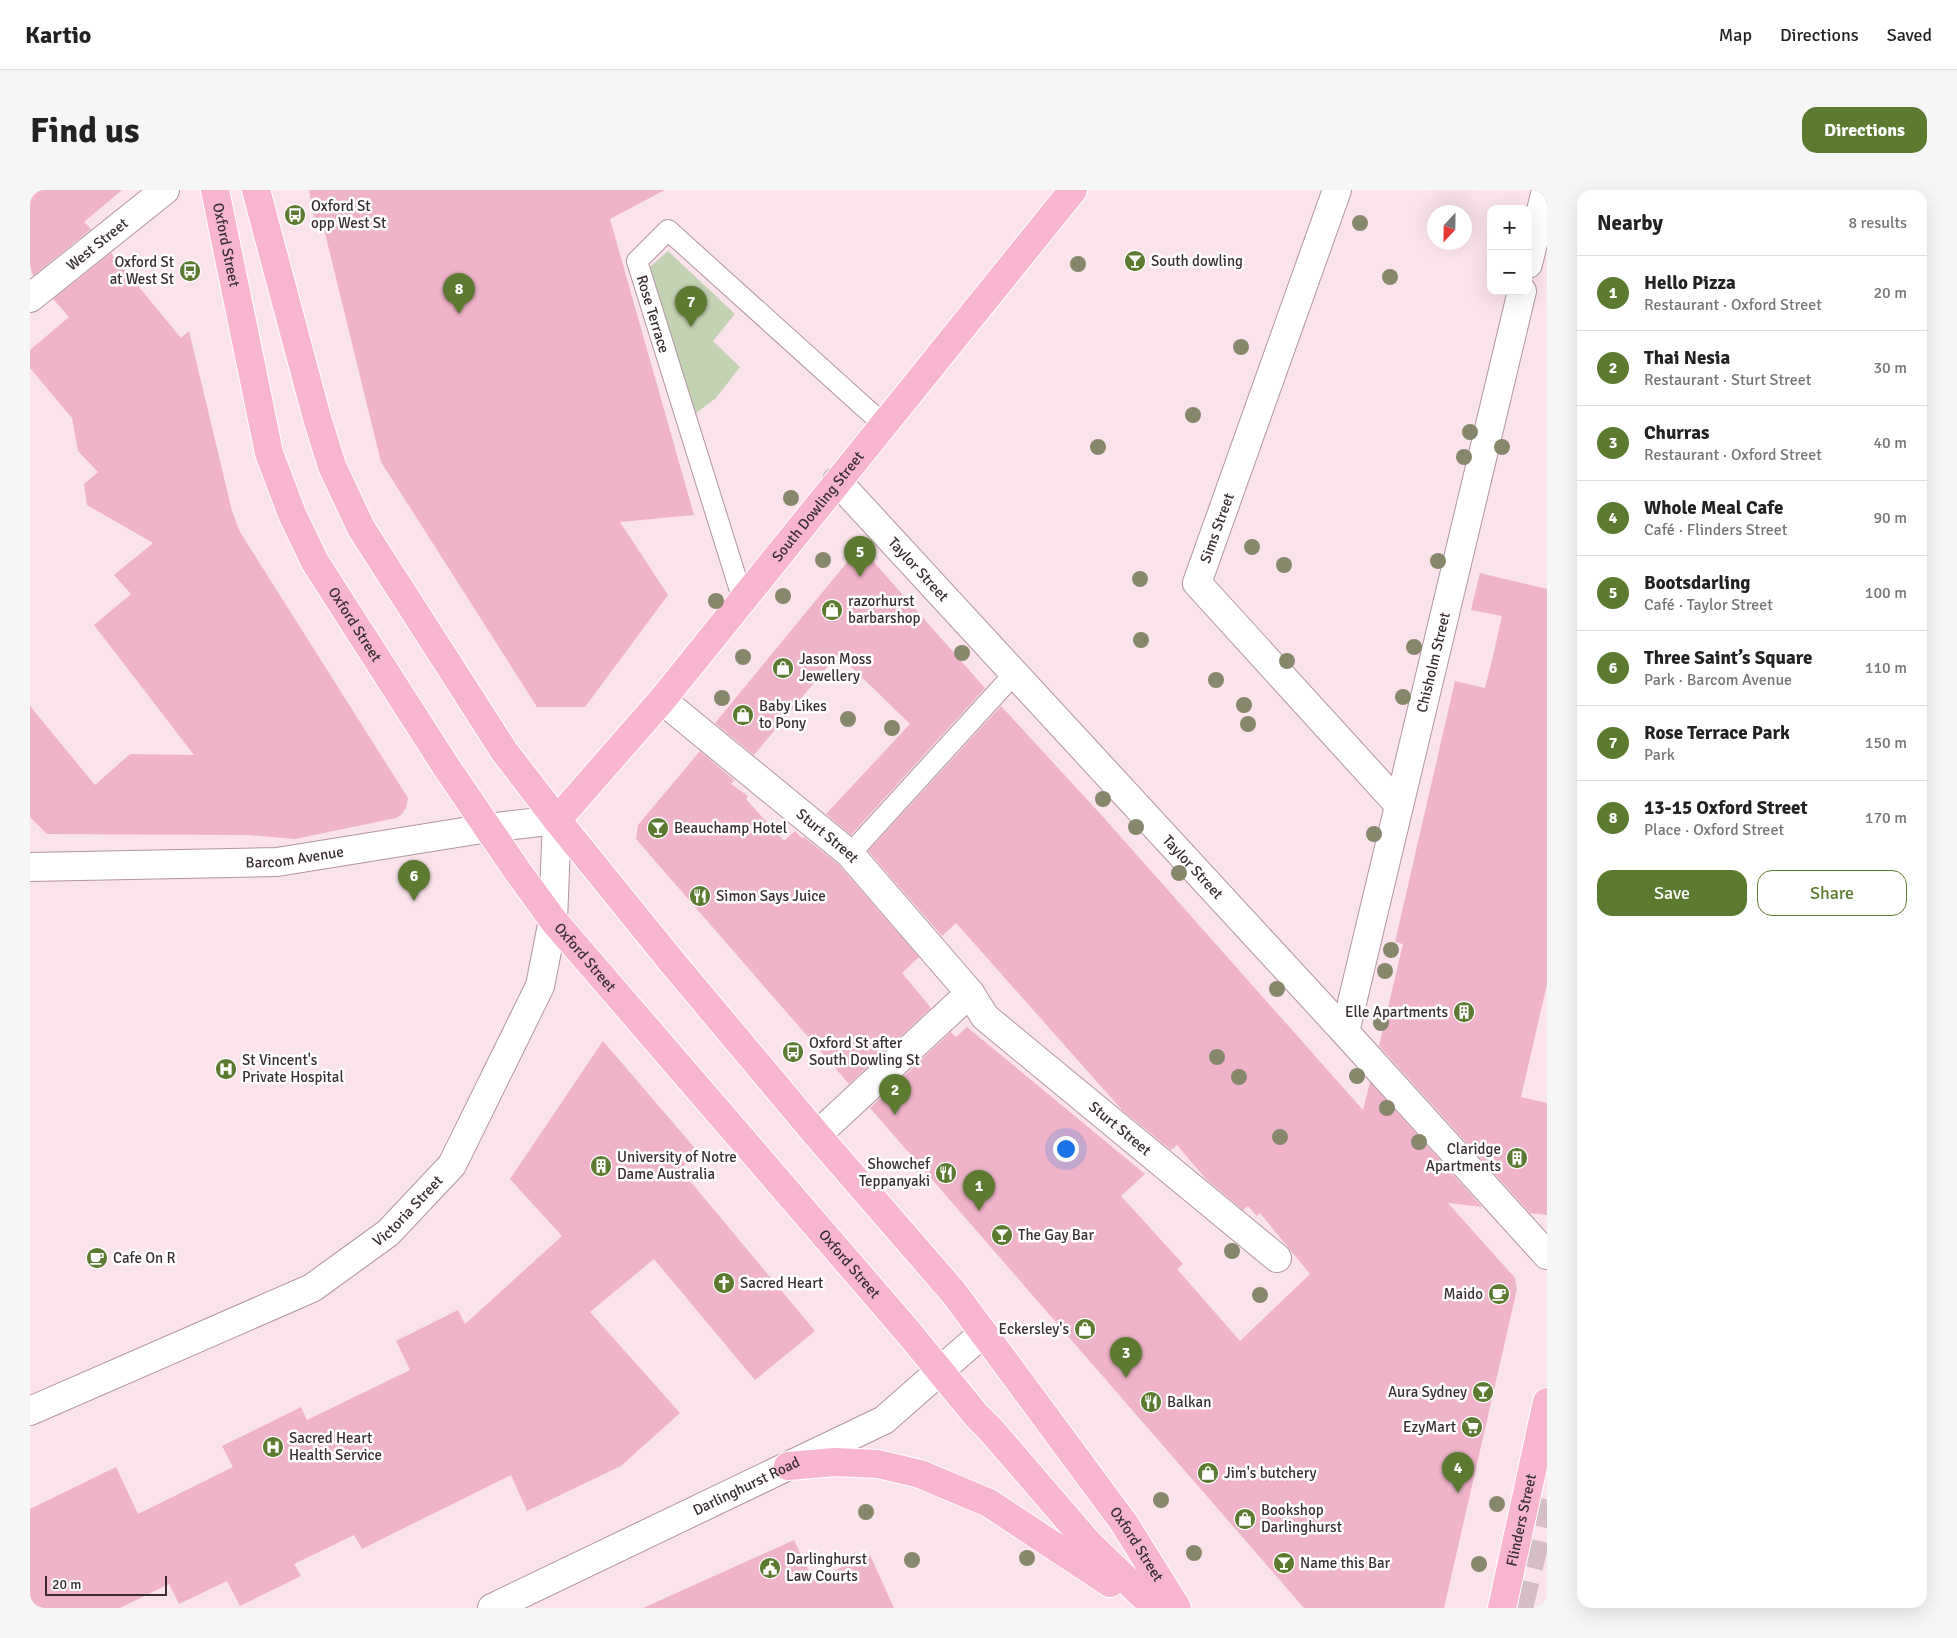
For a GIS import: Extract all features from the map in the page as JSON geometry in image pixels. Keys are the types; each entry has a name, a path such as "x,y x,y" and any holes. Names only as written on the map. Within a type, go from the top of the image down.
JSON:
{"main road":[{"name":"Oxford Street","path":"215,190 269,453 292,514 314,562 445,765 553,920 976,1415 1090,1545 1156,1608"},
{"name":"Oxford Street","path":"256,190 317,418 332,466 361,528 504,751 556,820 672,962 817,1135 954,1293 982,1334 1124,1522 1177,1608"},
{"name":"South Dowling Street","path":"556,820 662,700 837,480 1073,190"},
{"name":"Flinders Street","path":"1502,1608 1547,1402"},
{"path":"788,1466 835,1462 878,1464 920,1474 947,1484 989,1503 1034,1531 1098,1574 1142,1608"}],"street":[{"name":"West Street","path":"31,294 165,190"},
{"name":"Sims Street","path":"1337,190 1197,583 1399,805"},
{"path":"1531,250 1546,190"},
{"name":"Chisholm Street","path":"1345,1032 1521,295"},
{"name":"Taylor Street","path":"837,480 1345,1032 1547,1255"},
{"name":"Sturt Street","path":"662,700 850,854 970,994 985,1017 1277,1258"},
{"name":"Barcom Avenue","path":"30,867 277,862 488,828 556,820"},
{"name":"Victoria Street","path":"30,1411 312,1288 388,1233 452,1165 540,986 553,920 556,820"},
{"path":"817,1135 970,994"},
{"name":"Darlinghurst Road","path":"492,1608 884,1420 982,1334"}],"lane":[{"name":"Rose Terrace","path":"743,600 637,261 668,230 884,424"},
{"path":"850,854 1014,674"}],"green space":[{"path":"668,251 735,314 713,341 740,367 716,398 687,420 641,275"}],"building":[{"path":"30,190 122,190 84,222 91,229 33,276 30,265"},
{"path":"309,190 665,190 610,219 694,515 620,522 668,595 585,707 537,707 381,462 323,225 316,226"},
{"path":"111,253 181,338 189,331 232,511 240,532 408,798 406,808 396,818 295,839 247,835 47,834 30,817 30,706 95,785 130,754 194,755 94,625 131,594 114,575 153,543 87,505 84,484 98,472 78,451 72,418 30,368 30,350 69,317 53,299"},
{"path":"849,560 872,560 985,688 851,835 826,814 910,724 838,654 754,755 715,723"},
{"path":"1480,573 1547,589 1547,984 1521,1097 1547,1103 1547,1215 1530,1213 1379,1046 1403,944 1395,942 1455,681 1485,688 1502,616 1471,610"},
{"path":"1001,706 1104,818 1363,1110 1370,1082 1482,1207 1448,1203 1515,1278 1517,1289 1444,1608 1304,1608 870,1108 951,1032 956,1037 967,1027 1145,1174 1121,1196 1183,1264 1177,1269 1240,1341 1310,1274 1260,1213 1257,1216 1248,1206 1243,1210 1206,1179 1177,1145 1171,1150 1122,1110 956,923 942,936 868,851"},
{"path":"700,751 734,780 731,784 748,796 746,799 784,841 795,831 839,865 919,957 902,973 931,1008 849,1084 636,839 638,825"},
{"path":"603,1041 699,1153 680,1169 815,1331 755,1380 654,1259 590,1312 680,1413 621,1466 527,1511 511,1475 362,1549 354,1535 294,1564 301,1576 240,1606 227,1581 179,1604 169,1584 120,1608 30,1608 30,1509 116,1467 138,1514 233,1467 222,1446 301,1407 307,1420 410,1370 396,1341 458,1310 465,1324 562,1236 510,1179"},
{"name":"Darlinghurst Law Courts","path":"794,1540 813,1580 870,1555 894,1608 643,1608"}],"tunnel":[{"path":"1519,1608 1547,1492"}],"place":[{"name":"Oxford St opp West St","path":"295,215"},
{"name":"South dowling","path":"1135,261"},
{"name":"Oxford St at West St","path":"190,271"},
{"name":"13-15 Oxford Street","path":"459,314"},
{"name":"Rose Terrace Park","path":"691,327"},
{"name":"Bootsdarling","path":"860,577"},
{"name":"razorhurst barbarshop","path":"832,610"},
{"name":"Jason Moss Jewellery","path":"783,668"},
{"name":"Baby Likes to Pony","path":"743,715"},
{"name":"Beauchamp Hotel","path":"658,828"},
{"name":"Simon Says Juice","path":"700,896"},
{"name":"Three Saint’s Square","path":"414,901"},
{"name":"Elle Apartments","path":"1464,1012"},
{"name":"Oxford St after South Dowling St","path":"793,1052"},
{"name":"St Vincent's Private Hospital","path":"226,1069"},
{"name":"Thai Nesia","path":"895,1115"},
{"name":"Claridge Apartments","path":"1517,1158"},
{"name":"University of Notre Dame Australia","path":"601,1166"},
{"name":"Showchef Teppanyaki","path":"946,1173"},
{"name":"Hello Pizza","path":"979,1211"},
{"name":"The Gay Bar","path":"1002,1235"},
{"name":"Cafe On R","path":"97,1258"},
{"name":"Sacred Heart","path":"724,1283"},
{"name":"Maido","path":"1499,1294"},
{"name":"Eckersley's","path":"1085,1329"},
{"name":"Churras","path":"1126,1378"},
{"name":"Aura Sydney","path":"1483,1392"},
{"name":"Balkan","path":"1151,1402"},
{"name":"EzyMart","path":"1472,1427"},
{"name":"Sacred Heart Health Service","path":"273,1447"},
{"name":"Jim's butchery","path":"1208,1473"},
{"name":"Whole Meal Cafe","path":"1458,1493"},
{"name":"Bookshop Darlinghurst","path":"1245,1519"},
{"name":"Name this Bar","path":"1284,1563"},
{"name":"Darlinghurst Law Courts","path":"770,1568"}]}
